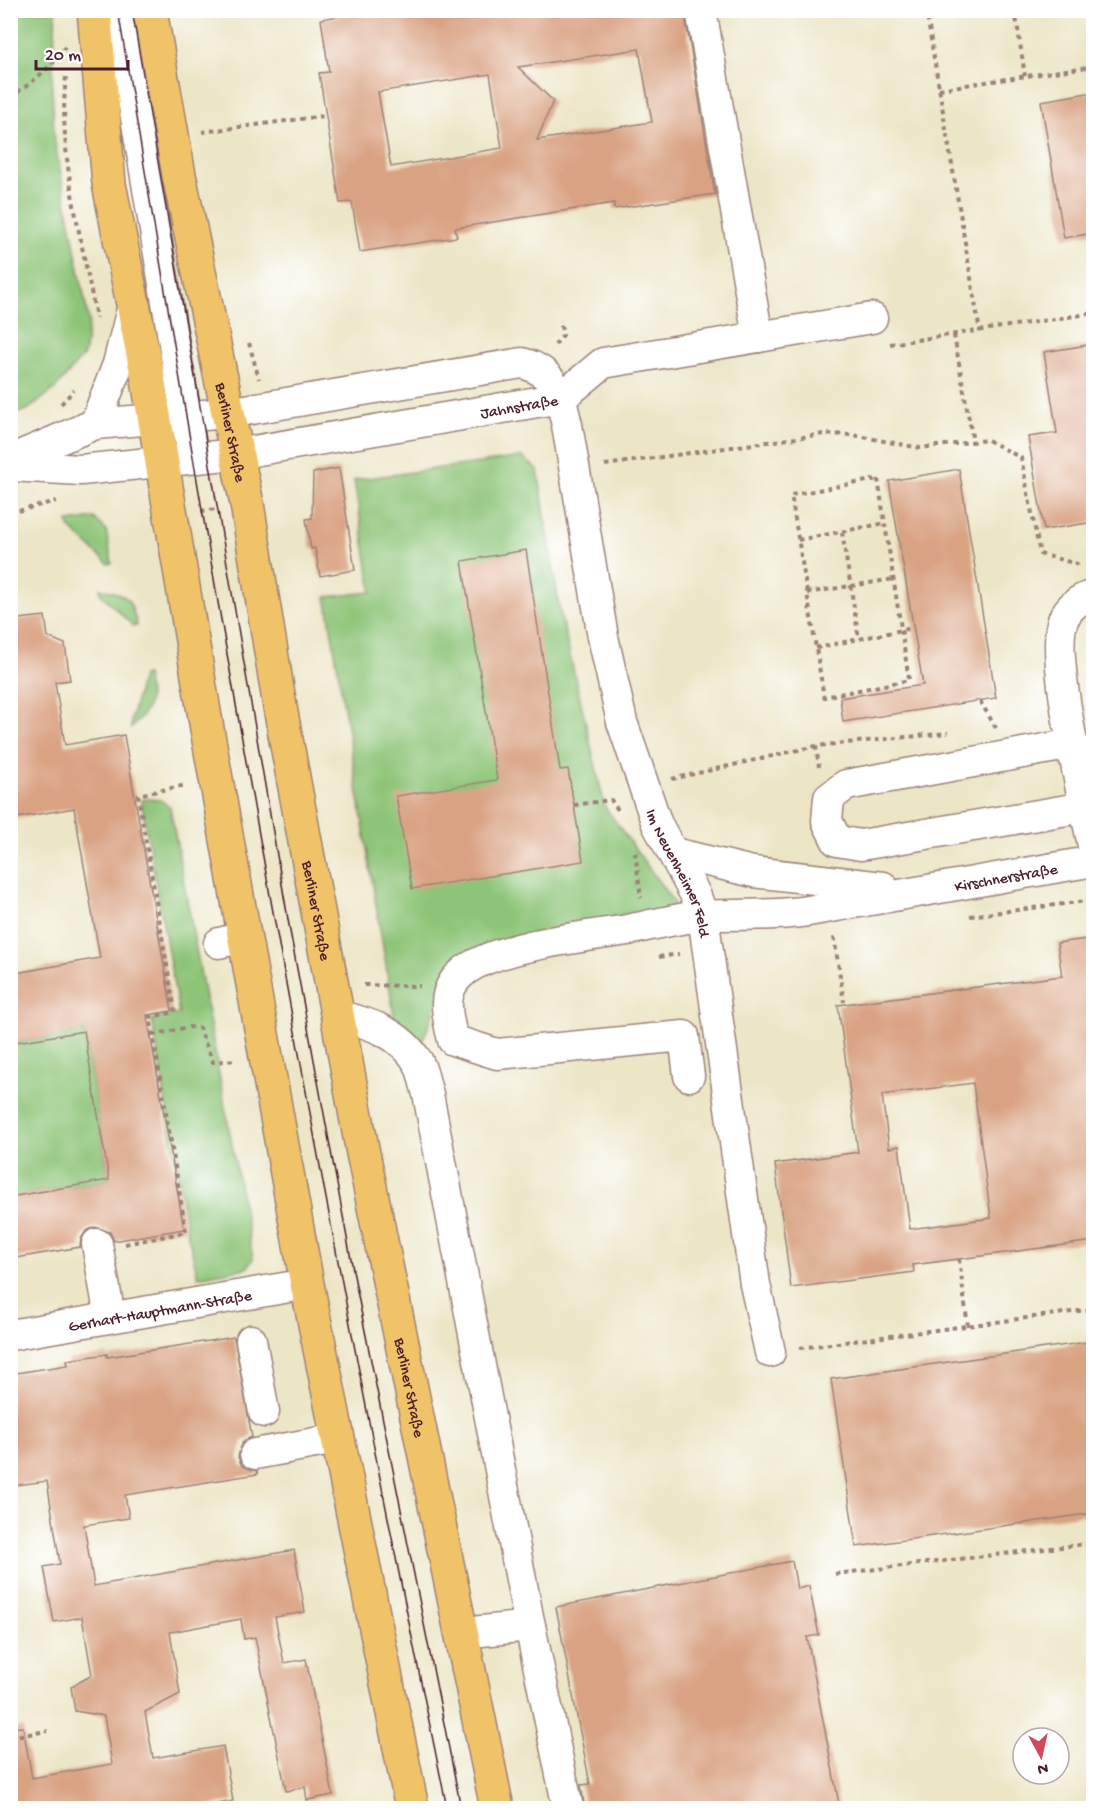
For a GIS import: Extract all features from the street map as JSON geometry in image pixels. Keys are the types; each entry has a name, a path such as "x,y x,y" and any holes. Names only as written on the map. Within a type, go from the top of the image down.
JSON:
{"main road":[{"name":"Berliner Straße","path":"94,10 110,184 133,305 193,417 200,458 232,940 307,1284 412,1809"},
{"name":"Berliner Straße","path":"150,10 179,175 193,417 200,458 339,1016 362,1148 497,1809"}],"street":[{"path":"118,10 193,417"},
{"path":"132,10 193,417"},
{"path":"701,10 758,337"},
{"path":"95,424 118,364 133,305"},
{"path":"561,398 603,363 872,318"},
{"name":"Jahnstraße","path":"10,460 95,424 193,417 522,363 539,367 550,379 561,398 200,458 81,470 10,466"},
{"name":"Im Neuenheimer Feld","path":"561,398 605,648 622,722 657,824 695,894 703,916 755,1284 770,1352"},
{"path":"1088,585 1062,622 1059,639 1073,744 1094,849"},
{"path":"1073,744 846,786 829,798 827,821 837,841 861,845 1085,807"},
{"name":"Kirschnerstraße","path":"674,853 753,872 916,890"},
{"path":"716,862 751,856 822,864 916,890"},
{"name":"Kirschnerstraße","path":"689,1076 684,1036 497,1054 453,1040 445,1010 450,987 461,973 478,963 502,954 645,926 703,916 778,915 805,912 916,890 1094,861"},
{"path":"803,878 805,912"},
{"path":"339,1016 364,1021 390,1033 419,1063 430,1106 529,1621 568,1809"},
{"path":"98,1246 110,1317"},
{"name":"Gerhart-Hauptmann-Straße","path":"10,1335 307,1284"},
{"path":"251,1340 264,1412"},
{"path":"255,1454 337,1439"},
{"path":"462,1633 529,1621"}],"path":[{"path":"926,10 980,332"},
{"path":"1015,10 1025,76"},
{"path":"10,98 55,62 69,41 68,52"},
{"path":"939,89 1094,66"},
{"path":"66,73 63,105 65,145 97,322"},
{"path":"199,132 324,116"},
{"path":"872,318 886,344 954,336 1094,313"},
{"path":"954,336 973,442"},
{"path":"57,408 76,388"},
{"path":"575,471 824,434 853,435 920,448 988,440 1021,458 1040,554 1077,564 1088,585"},
{"path":"878,479 886,524 909,680 824,697 791,495 878,479"},
{"path":"798,540 886,524"},
{"path":"842,532 859,639"},
{"path":"807,592 894,579"},
{"path":"816,648 912,628"},
{"path":"980,701 997,728"},
{"path":"986,729 1004,727"},
{"path":"642,785 816,746 952,733"},
{"path":"98,1246 186,1232 150,1017 175,1012 138,795 191,784"},
{"path":"574,805 611,800 622,816"},
{"path":"634,843 645,926"},
{"path":"833,933 844,1002"},
{"path":"153,1035 189,1027 199,1028 213,1062 240,1060"},
{"path":"959,1259 968,1327"},
{"path":"770,1352 1094,1309"},
{"path":"835,1574 1094,1543"},
{"path":"10,1737 48,1731"}],"green space":[{"path":"11,10 56,11 52,86 54,138 89,322 84,355 55,389 27,410 11,415"},
{"path":"522,457 538,470 560,612 605,807 674,903 670,915 573,933 441,994 417,1055 401,1058 326,597 372,592 354,480"},
{"path":"94,518 106,530 112,563 108,564 69,527 68,522"},
{"path":"100,588 127,599 137,626 133,626 100,593"},
{"path":"146,675 148,704 143,715 131,728 142,676"},
{"path":"141,800 160,800 170,807 253,1259 247,1268 198,1277 187,1231 152,1019 179,1014"},
{"path":"84,1031 109,1180 11,1197 11,1043"}],"building":[{"path":"375,10 684,10 715,194 614,209 614,203 455,228 457,237 360,252 352,202 340,203 319,73 329,72 321,19","holes":["639,49 652,122 537,140 553,101 518,67","490,74 502,148 391,167 378,92"]},
{"path":"1094,92 1094,233 1064,238 1041,101"},
{"path":"1094,344 1094,522 1044,530 1028,437 1057,433 1044,352"},
{"path":"339,468 355,570 320,576 315,548 311,549 306,519 312,518 313,473"},
{"path":"959,469 996,698 843,722 840,698 923,685 889,481"},
{"path":"526,550 560,770 568,769 583,861 412,889 396,796 497,780 462,561"},
{"path":"45,616 48,637 65,644 70,680 55,682 65,745 124,735 172,1011 147,1015 184,1229 114,1241 110,1232 95,1227 86,1231 81,1239 80,1247 10,1259 10,1197 109,1180 84,1031 10,1043 10,974 100,958 74,808 10,819 10,620"},
{"path":"1094,938 1094,1241 913,1265 914,1272 791,1288 775,1164 858,1152 838,1005 1062,976 1057,943","holes":["973,1083 991,1218 910,1229 899,1146 889,1148 882,1095"]},
{"path":"234,1337 252,1437 243,1441 238,1457 242,1466 257,1471 258,1474 125,1495 129,1518 84,1525 94,1586 294,1550 305,1612 275,1617 284,1663 306,1659 333,1795 307,1800 305,1787 286,1791 255,1637 244,1639 241,1619 170,1632 180,1694 145,1712 153,1758 223,1746 233,1801 192,1809 10,1809 10,1728 23,1727 32,1778 112,1764 104,1716 75,1711 71,1687 92,1675 82,1617 54,1622 44,1567 60,1564 47,1481 10,1486 10,1374 68,1365 67,1360 107,1354 107,1357"},
{"path":"1094,1341 1094,1513 856,1547 831,1379"},
{"path":"792,1561 797,1589 809,1586 819,1635 807,1637 840,1809 585,1809 581,1785 590,1784 556,1607"}],"tram line":[{"path":"118,10 272,909 357,1359 447,1808"},
{"path":"132,10 290,931 356,1286 461,1808"}]}
